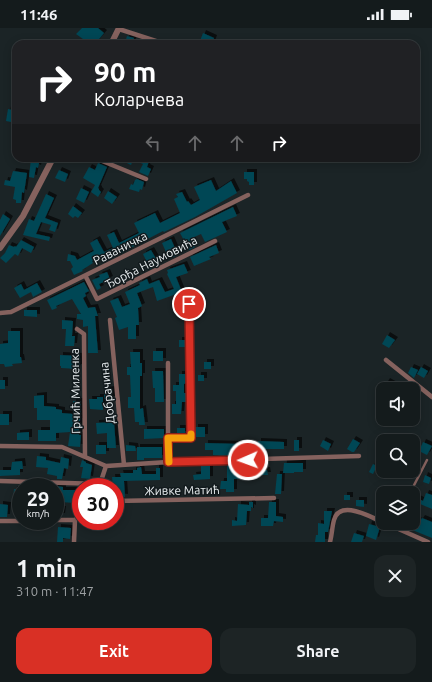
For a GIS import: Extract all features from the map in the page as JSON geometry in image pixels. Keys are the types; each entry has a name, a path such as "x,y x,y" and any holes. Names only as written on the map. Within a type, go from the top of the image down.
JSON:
{"street":[{"path":"113,40 119,28 154,40"},
{"path":"0,248 23,216 51,162"},
{"path":"104,162 146,180"},
{"name":"Раваничка","path":"0,312 11,312 86,277 248,195"},
{"name":"Ђорђа Наумовића","path":"86,277 97,300 214,241"},
{"path":"168,438 191,438 189,304"},
{"name":"Добрачина","path":"110,320 124,465"},
{"name":"Грчић Миленка","path":"77,329 84,334 86,456"},
{"path":"386,360 432,397"},
{"path":"168,363 168,462"},
{"path":"0,446 54,446 68,449 106,466 168,462 359,456"},
{"path":"102,478 106,466"},
{"path":"0,481 72,484"},
{"name":"Живке Матић","path":"124,501 274,498"},
{"path":"330,542 334,519 342,510 350,510 376,520"},
{"path":"0,520 12,521"},
{"path":"74,542 75,530"},
{"path":"405,530 428,542"}],"lane":[{"path":"414,486 427,460"}],"building":[{"path":"82,28 98,28 104,33 98,40 84,40 76,34"},
{"path":"203,33 214,38 213,40 200,40"},
{"path":"127,36 134,38 133,40 126,40"},
{"path":"8,109 12,110 12,122 6,121"},
{"path":"31,162 39,162 38,168 36,167 34,178 29,177"},
{"path":"125,162 132,162 131,165"},
{"path":"138,162 149,162 147,167 151,169 148,176 139,172 143,164"},
{"path":"98,163 107,167 98,188 101,192 98,197 91,192 95,185 83,178 89,167 95,170"},
{"path":"59,170 68,174 65,182 55,178"},
{"path":"13,171 27,173 21,203 16,203 16,200 13,199 15,187 4,185 5,180 10,181"},
{"path":"244,172 254,172 254,185 249,185 247,179 244,179"},
{"path":"137,179 144,182 142,190 140,189 139,192 129,189 131,184 133,185"},
{"path":"211,180 216,191 231,181 237,193 195,217 164,232 163,231 106,261 103,256 92,261 93,263 82,270 83,271 74,275 71,269 73,267 70,261 67,261 68,254 75,256 77,260 94,251 90,243 97,239 104,252 113,248 107,235 114,232 119,243 139,233 134,223 155,213 160,223 180,213 174,199 178,197 176,194 182,192 187,202 188,201 191,205 200,200 194,187"},
{"path":"81,188 89,192 84,203 76,199"},
{"path":"108,191 117,197 112,204 104,198"},
{"path":"46,194 54,198 45,218 58,223 55,232 49,230 51,225 41,222 36,234 50,237 49,241 23,235 29,219 34,221"},
{"path":"73,206 82,213 78,218 75,216 73,218 68,214"},
{"path":"233,207 237,216 222,222 227,232 205,242 201,234 192,238 195,247 189,250 180,233"},
{"path":"3,214 10,219 0,236 0,220"},
{"path":"171,239 178,255 173,257 170,250 166,252 162,243"},
{"path":"21,240 34,247 31,253 22,248 18,256 15,254 6,263 0,258 5,253 9,245 16,247"},
{"path":"216,245 219,253 209,257 211,259 194,266 190,257"},
{"path":"151,250 159,264 150,269 143,254"},
{"path":"184,264 188,273 176,277 182,292 157,301 153,287 137,293 142,306 138,308 139,325 136,325 136,339 128,339 128,327 119,330 115,318 117,317 110,301 118,298 122,307 130,304 125,292 140,285 139,283 147,279 149,284 159,280 165,292 174,289 167,274 167,270"},
{"path":"107,272 110,279 99,284 101,288 97,290 92,280"},
{"path":"84,282 89,291 85,293 86,296 83,298 88,308 95,307 98,316 95,316 98,353 88,353 88,326 83,327 83,320 77,319 77,314 81,314 72,299 56,306 57,308 52,310 47,300"},
{"path":"37,283 42,292 33,297 31,292 20,298 14,288 21,284 24,290"},
{"path":"193,305 202,305 202,314 193,314"},
{"path":"24,310 37,310 37,317 24,316"},
{"path":"62,320 73,321 72,336 75,336 74,346 65,346 66,329 62,329"},
{"path":"8,331 20,331 20,357 22,363 12,364 13,366 5,367 4,364 0,364 0,344 8,343"},
{"path":"387,335 395,340 389,348 382,344"},
{"path":"179,340 186,340 186,347 179,347"},
{"path":"153,351 163,351 163,361 153,361"},
{"path":"130,352 140,352 142,376 140,376 140,409 143,408 145,425 139,425 139,422 135,422 134,408 128,408 128,397 131,397 130,375 127,375 127,367 131,367"},
{"path":"60,355 80,356 80,367 77,369 61,368"},
{"path":"204,362 211,362 211,369 204,369"},
{"path":"411,367 418,370 414,378 408,373"},
{"path":"421,367 428,371 424,378 417,374"},
{"path":"152,371 163,371 164,402 155,402 155,388 153,388"},
{"path":"179,374 186,374 184,393 187,393 187,402 182,402 181,414 172,414 172,404 176,404 176,391 173,391 173,385 179,385"},
{"path":"198,375 204,375 204,381 198,381"},
{"path":"0,380 5,380 5,389 0,389"},
{"path":"112,389 112,399 104,399 104,390"},
{"path":"44,395 44,406 56,407 56,409 62,410 62,413 73,414 73,401 81,401 79,421 79,435 81,435 80,447 68,446 70,432 56,433 56,441 38,441 38,430 50,430 50,420 37,420 37,408 34,408 34,396"},
{"path":"97,397 103,397 103,410 90,409 89,399 97,399"},
{"path":"0,414 9,414 9,425 0,425"},
{"path":"114,422 116,448 107,448 107,433 97,434 96,423"},
{"path":"195,427 205,427 205,437 195,437"},
{"path":"177,428 185,428 185,434 177,434"},
{"path":"144,429 164,429 164,438 144,439"},
{"path":"29,432 29,440 17,440 17,433"},
{"path":"353,439 360,443 354,452 352,452 347,449"},
{"path":"294,440 299,440 299,451 294,451"},
{"path":"323,440 331,444 328,451 320,446"},
{"path":"258,441 284,442 284,449 258,449"},
{"path":"423,442 432,446 427,455 420,452"},
{"path":"205,443 241,444 241,449 234,449 234,456 213,455 213,450 205,450"},
{"path":"96,445 106,445 106,454 96,454"},
{"path":"126,445 135,446 136,451 126,451"},
{"path":"137,447 162,447 162,458 144,458 144,460 137,460"},
{"path":"37,456 46,457 46,460 60,463 61,457 69,459 68,469 64,468 62,478 57,478 57,476 47,474 48,468 36,467"},
{"path":"82,460 92,465 90,478 81,478 83,467 80,467"},
{"path":"22,461 23,469 20,469 20,475 0,476 0,470 11,470 12,462"},
{"path":"284,463 303,463 303,472 283,473"},
{"path":"227,464 234,464 234,472 267,470 268,475 253,475 253,478 234,479 234,492 226,492 226,489 220,489 221,481 227,481"},
{"path":"373,464 376,466 373,474 369,472"},
{"path":"201,465 210,465 210,479 194,480 193,475 201,474"},
{"path":"141,467 142,474 156,474 156,468 160,468 160,480 124,481 124,478 112,478 121,477 120,473 133,473 133,470 137,470 137,468"},
{"path":"277,474 282,474 281,494 275,494"},
{"path":"425,475 431,478 429,484 423,482"},
{"path":"64,490 72,490 72,503 64,502"},
{"path":"426,493 432,495 432,509 420,504 420,500 423,501"},
{"path":"344,495 350,495 350,500 344,500"},
{"path":"356,500 364,500 364,507 356,506"},
{"path":"249,502 253,502 253,508 251,507 251,511 247,511 246,525 232,526 232,520 237,521 238,504 249,505"},
{"path":"269,502 276,502 276,516 283,517 283,522 274,521 273,526 261,526 261,518 268,518"},
{"path":"0,504 8,505 7,517 0,517"},
{"path":"324,511 332,511 328,532 325,532 325,542 315,542 316,535 318,535 318,523 324,524"},
{"path":"422,518 432,522 432,538 412,530 420,530 420,521"},
{"path":"369,524 376,526 376,530 379,530 376,540 366,536"},
{"path":"64,527 71,528 70,539 63,538 63,542 57,542 58,530 64,530"},
{"path":"354,533 364,536 362,542 351,542"}],"slow traffic":[{"path":"169,462 168,438 191,438 191,434"}],"route":[{"path":"189,304 191,438 168,438 168,462 248,460"}]}
